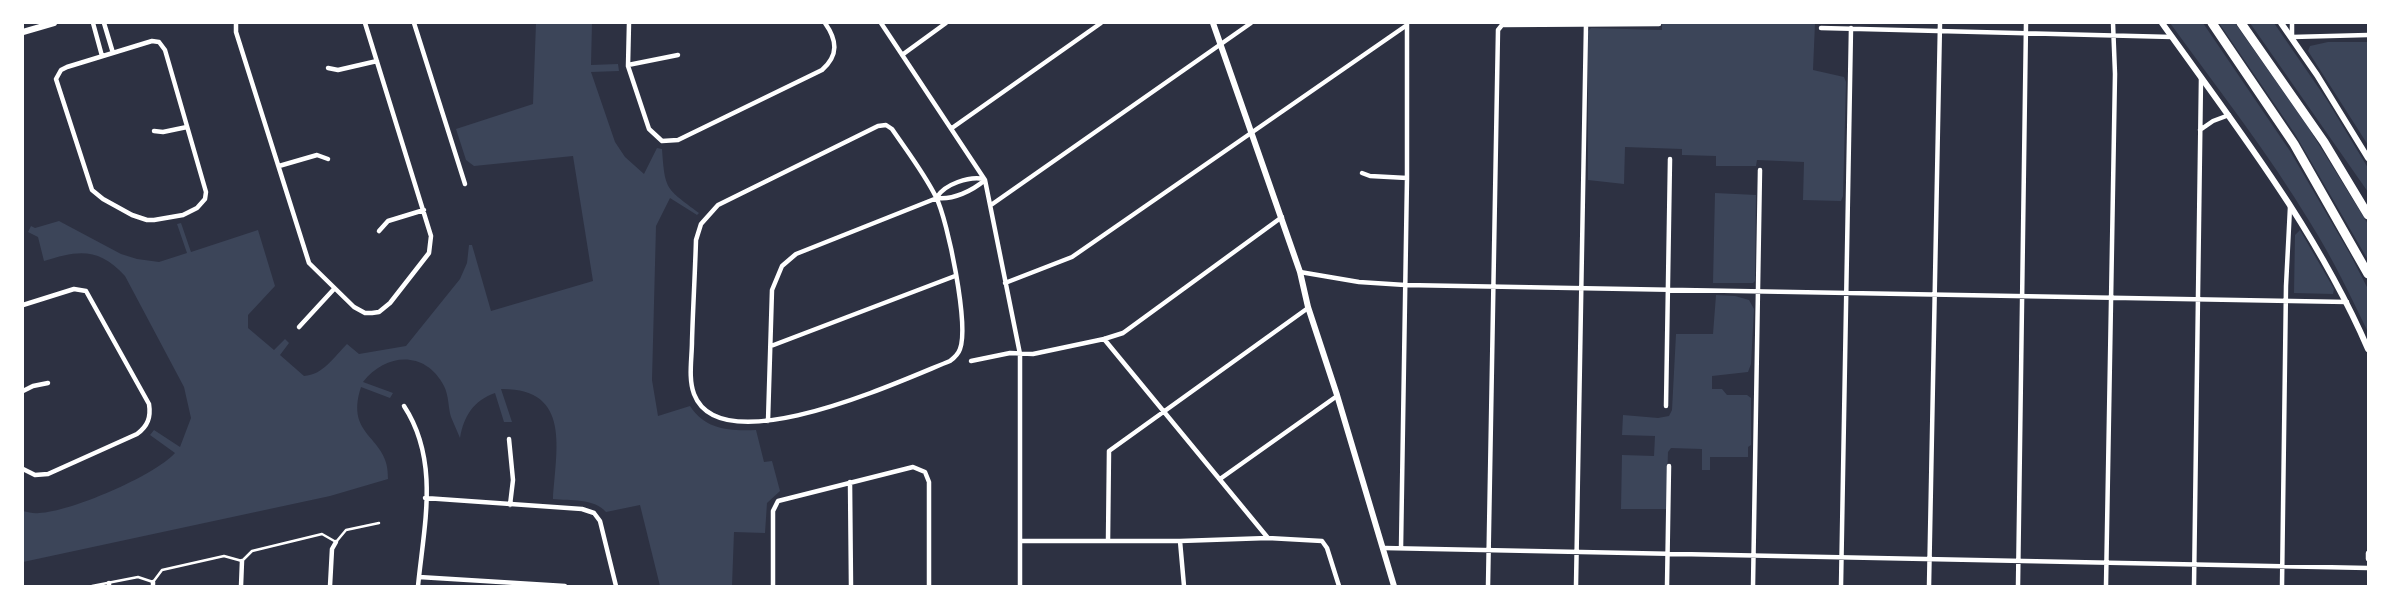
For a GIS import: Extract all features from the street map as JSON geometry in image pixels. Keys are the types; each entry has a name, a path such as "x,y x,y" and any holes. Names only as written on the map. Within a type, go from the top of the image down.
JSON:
{"highway":[{"path":"2212,23 2294,144 2368,274"},
{"path":"2241,23 2324,142 2368,215"}],"street":[{"path":"23,32 54,23"},
{"path":"93,23 102,56"},
{"path":"104,23 113,53"},
{"path":"236,23 236,32 309,264 358,310 372,313 385,308 429,253 431,236 365,23"},
{"path":"414,23 465,184"},
{"path":"629,23 628,65 649,129 660,140 673,142 822,70 828,65 835,51 834,37 825,23"},
{"path":"881,23 985,180 1020,354 1020,586"},
{"path":"902,55 946,23"},
{"path":"952,128 1101,23"},
{"path":"1213,23 1300,272 1308,307 1394,586"},
{"path":"991,205 1251,23"},
{"path":"1576,586 1586,23"},
{"path":"1488,586 1500,27 1586,23 1659,24"},
{"path":"1929,586 1940,23"},
{"path":"2018,586 2026,23"},
{"path":"2106,586 2115,74 2113,23"},
{"path":"2162,23 2290,203 2321,253 2368,349"},
{"path":"2281,23 2368,158"},
{"path":"2291,37 2292,23"},
{"path":"1005,283 1072,257 1407,24"},
{"path":"1401,548 1407,24"},
{"path":"1821,28 2173,37"},
{"path":"1841,586 1851,28"},
{"path":"2291,37 2368,34"},
{"path":"152,41 163,46 206,186 205,199 197,208 168,218 148,220 117,207 92,190 56,79 61,70 113,53 152,41"},
{"path":"628,65 678,55"},
{"path":"328,68 338,70 377,61"},
{"path":"2194,586 2202,77"},
{"path":"2200,130 2229,115"},
{"path":"882,125 892,129 936,198 955,276 961,310 962,338 959,352 950,361 845,403 768,421 730,422 713,417 699,405 692,387 696,240 706,216 718,205 882,125"},
{"path":"154,131 187,127"},
{"path":"279,166 317,155 328,159"},
{"path":"1666,406 1670,159"},
{"path":"1753,586 1760,170"},
{"path":"1362,173 1407,178"},
{"path":"936,198 942,190 963,181 974,177 985,180"},
{"path":"768,421 774,282 787,261 796,254 936,198 947,199 977,187 985,180"},
{"path":"2283,586 2286,301 2290,203"},
{"path":"379,230 388,222 424,210"},
{"path":"971,361 1010,353 1033,354 1123,333 1282,217"},
{"path":"1300,272 1359,282 1405,285 2347,302"},
{"path":"771,346 955,276"},
{"path":"23,305 74,289 86,291 150,411 147,424 137,434 48,474 35,475 23,469"},
{"path":"299,327 334,289"},
{"path":"1108,541 1109,451 1308,307"},
{"path":"1104,339 1268,538"},
{"path":"23,391 48,383"},
{"path":"1220,479 1337,395"},
{"path":"404,406 417,430 425,456 425,498 418,586"},
{"path":"509,439 513,480 510,505"},
{"path":"1667,586 1669,466"},
{"path":"773,586 775,504 782,499 913,467 921,469 928,476 929,482 929,586"},
{"path":"850,482 851,586"},
{"path":"425,498 582,509 594,513 600,521 616,586"},
{"path":"1020,541 1268,538 1322,541 1327,548 1339,586"},
{"path":"1180,541 1184,586"},
{"path":"330,586 332,549 335,542"},
{"path":"1384,548 2368,568"},
{"path":"2368,553 2368,559"},
{"path":"241,586 242,561"},
{"path":"419,577 565,586"}],"lane":[{"path":"92,586 109,585 138,577 153,584 162,570 224,556 242,561 252,551 322,534 335,542 346,530 379,523"}],"shaded area":[{"path":"536,23 592,23 591,65 618,64 619,71 591,72 615,142 625,157 644,174 657,148 662,149 664,173 669,187 699,213 697,215 670,198 656,226 652,380 658,416 690,406 703,420 719,427 756,430 764,462 772,461 780,491 767,503 765,533 734,532 732,586 660,586 640,505 606,512 588,502 553,499 557,442 555,425 549,410 540,399 524,391 501,389 512,422 504,422 495,393 481,400 471,410 460,438 451,417 446,390 436,374 416,361 405,360 383,365 363,382 393,393 390,398 361,387 357,404 358,417 387,465 388,479 330,496 23,562 23,511 53,511 90,500 131,482 175,453 150,435 154,430 180,447 191,418 184,387 125,276 106,260 88,254 78,253 44,261 38,237 28,232 31,226 35,228 59,221 121,254 159,262 187,253 177,224 181,223 191,252 258,230 275,286 248,315 248,328 274,350 285,339 289,343 280,355 304,376 323,369 347,344 359,354 406,346 460,279 467,263 469,245 472,245 491,311 593,281 573,156 474,166 466,160 456,129 533,104"},
{"path":"1662,23 1815,23 1813,70 1844,77 1846,82 1841,201 1803,200 1804,162 1757,160 1756,166 1716,166 1716,156 1682,155 1682,149 1625,147 1624,184 1588,180 1588,31 1591,28 1662,30"},
{"path":"2170,23 2203,23 2290,151 2368,289 2368,332 2334,264 2295,198"},
{"path":"2219,23 2235,23 2308,127 2368,224 2368,260 2295,134"},
{"path":"2250,23 2274,23 2327,100 2368,168 2368,192"},
{"path":"2328,42 2368,42 2368,145 2308,51 2310,46"},
{"path":"1715,193 1756,195 1753,283 1713,283"},
{"path":"2300,230 2334,289 2333,294 2294,293 2295,235"},
{"path":"1716,295 1749,300 1754,309 1751,364 1748,372 1712,376 1712,389 1722,389 1727,395 1747,395 1751,398 1751,445 1748,447 1748,457 1710,457 1710,470 1702,470 1702,449 1671,448 1668,452 1666,509 1621,509 1622,455 1654,456 1655,436 1622,435 1623,415 1658,418 1669,416 1672,410 1676,334 1713,334"}]}
